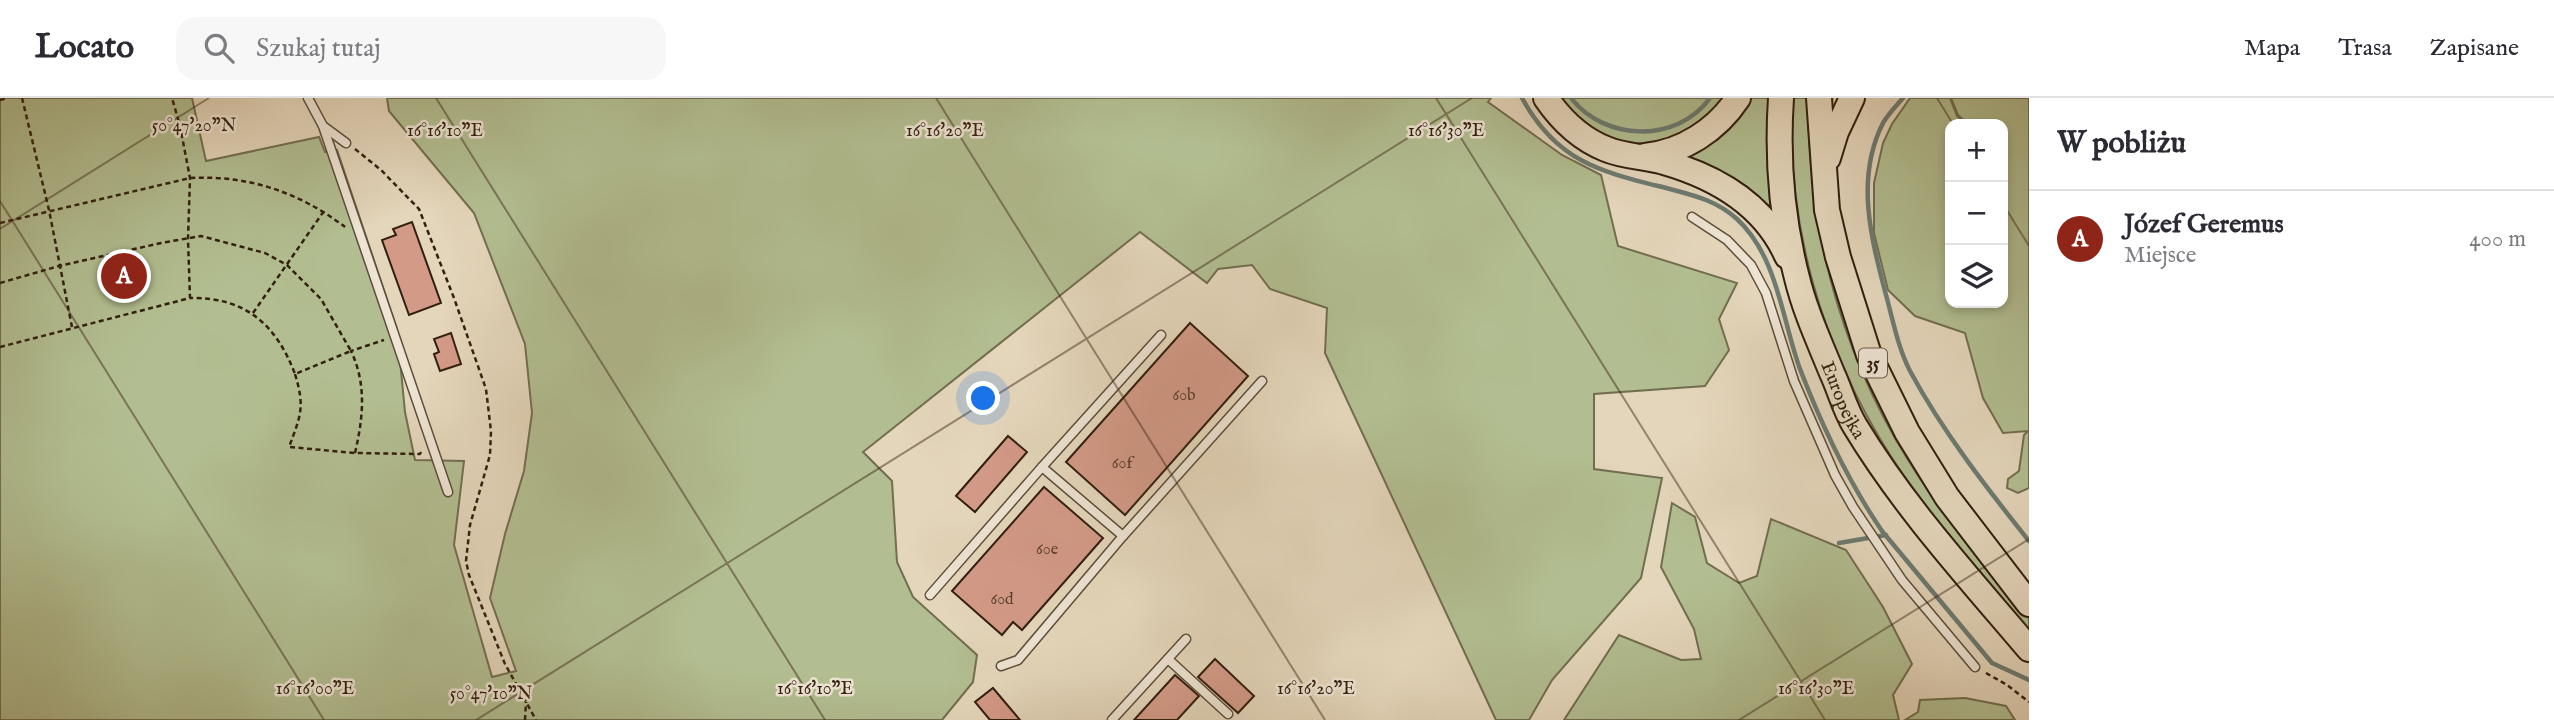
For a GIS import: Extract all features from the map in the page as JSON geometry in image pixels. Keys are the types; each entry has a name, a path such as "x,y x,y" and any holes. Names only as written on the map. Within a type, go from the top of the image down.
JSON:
{"main road":[{"path":"1546,98 1567,123 1592,142 1607,149 1696,173 1728,188 1766,223 1797,277"},
{"path":"1637,156 1657,154 1690,143 1718,123 1738,98"},
{"name":"Europejka","path":"1781,98 1782,184 1787,231 1797,277 1815,333 1853,424 1893,485 2029,649"},
{"name":"Europejka","path":"1819,98 1827,210 1838,257 1869,355 1907,432 1947,497 2029,604"},
{"path":"1824,183 1836,132 1852,98"}],"lane":[{"path":"308,98 323,126 448,492"},
{"path":"323,126 346,143"},
{"path":"1692,217 1727,240 1751,265 1766,293 1794,381 1835,475 1902,580 1975,667"},
{"path":"930,595 1161,335"},
{"path":"1001,666 1018,660 1123,536 1262,381"},
{"path":"1042,467 1123,536"},
{"path":"1112,720 1186,639"},
{"path":"1168,659 1228,714"}],"path":[{"path":"0,100 8,98"},
{"path":"22,98 49,210 72,329"},
{"path":"172,98 190,178 190,298"},
{"path":"346,143 381,170 419,209 486,389 491,431 489,455 470,525 466,561 468,575 497,647 536,720"},
{"path":"0,223 190,178 220,177 255,182 283,191 324,211 361,240"},
{"path":"253,313 324,211"},
{"path":"0,283 59,266 201,236 265,253 287,265 321,299 351,351 358,368 363,403 355,453"},
{"path":"0,347 190,298 207,298 253,313 278,339 295,374 302,397 299,421 289,447 355,453 420,454 430,435"},
{"path":"295,374 396,336"},
{"path":"1975,667 2007,685 2029,702"},
{"path":"525,720 526,699"}],"green space":[{"path":"0,98 192,98 206,161 319,137 325,152 337,150 397,329 405,412 415,460 464,461 454,545 492,677 516,671 490,598 524,471 532,413 525,344 474,213 389,111 387,98 1491,98 1488,102 1562,155 1601,175 1618,246 1737,283 1719,319 1729,350 1705,386 1594,394 1594,469 1662,478 1641,578 1552,680 1529,720 1496,720 1325,353 1327,308 1270,289 1252,265 1218,269 1207,283 1140,232 863,452 892,481 897,562 913,597 977,655 973,682 942,720 0,720"},
{"path":"1560,98 1729,98 1692,131 1649,143 1634,143 1619,141 1594,129"},
{"path":"1748,98 1769,98 1770,210 1673,156"},
{"path":"1792,98 1808,98 1813,187 1829,275 1857,359 1875,400 1896,440 1933,498 2026,614 2029,619 2029,635 1922,502 1890,455 1845,372 1813,284 1802,239 1795,192"},
{"path":"1910,98 1950,98 1960,119 1945,119 1945,308 2008,308 2008,119 1962,119 1951,98 2029,98 2029,488 2018,493 2007,488 2008,479 2019,471 2024,435 2028,431 2003,433 1983,398 1965,333 1915,316 1888,290 1874,233 1874,183 1883,143"},
{"path":"1672,503 1695,517 1707,563 1739,583 1757,576 1771,519 1846,550 1883,607 1912,664 1893,695 1899,720 1564,720 1619,635 1681,660 1701,659 1694,629 1661,567"},
{"path":"1965,698 2006,706 2015,720 1905,720 1918,712 1920,700"}],"building":[{"path":"412,222 441,303 409,315 382,240 396,235 393,229"},
{"path":"1190,323 1248,376 1125,515 1066,462"},
{"path":"451,333 461,364 440,371 434,354 439,352 434,339"},
{"path":"1008,436 1027,452 975,512 956,496"},
{"path":"1044,487 1103,538 1022,630 1013,622 1002,635 952,591"},
{"path":"1215,659 1254,696 1238,713 1198,677"},
{"path":"1175,675 1199,696 1177,720 1134,720"},
{"path":"993,688 1020,720 990,720 975,702"}],"waterway":[{"path":"1522,98 1551,138 1584,162 1624,177 1706,200 1737,219 1751,234 1770,270 1800,369 1817,411 1836,453 1870,512 1882,531 1992,663 2029,680"},
{"path":"1571,98 1585,112 1602,123 1640,131 1660,130 1679,123 1696,113 1710,98"},
{"path":"1903,98 1885,120 1874,144 1868,187 1868,208 1875,252 1896,334 1910,371 1936,416 2029,541"},
{"path":"1839,543 1886,535"}],"place":[{"name":"Józef Geremus","path":"124,276"}]}
